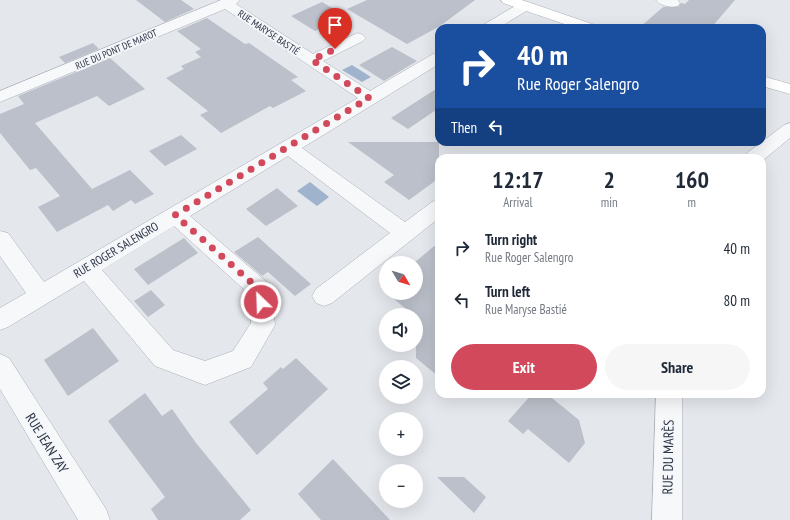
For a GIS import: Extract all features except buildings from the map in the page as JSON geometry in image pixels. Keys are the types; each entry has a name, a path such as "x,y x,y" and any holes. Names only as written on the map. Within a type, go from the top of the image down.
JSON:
{"main road":[{"path":"508,0 578,24"},
{"path":"766,82 790,89"}],"street":[{"name":"RUE MARYSE BASTIÉ","path":"230,1 312,60 369,98"},
{"name":"RUE DU PONT DE MAROT","path":"0,97 230,1"},
{"path":"495,24 525,6"},
{"name":"RUE MARYSE BASTIÉ","path":"312,60 358,38"},
{"name":"RUE ROGER SALENGRO","path":"0,320 435,59"},
{"path":"759,154 790,129"},
{"path":"288,147 405,234"},
{"path":"324,296 435,210"},
{"path":"87,268 164,358 205,373 242,359 263,325 260,290 175,215"},
{"path":"0,239 41,296"},
{"name":"RUE JEAN ZAY","path":"0,366 95,520"},
{"name":"RUE DU MARÈS","path":"667,520 669,398"}],"water":[{"path":"352,65 371,77 362,82 342,70"},
{"path":"310,182 329,197 317,206 297,191"}],"route":[{"path":"261,302 260,290 175,215 369,98 312,60 335,49"}]}
